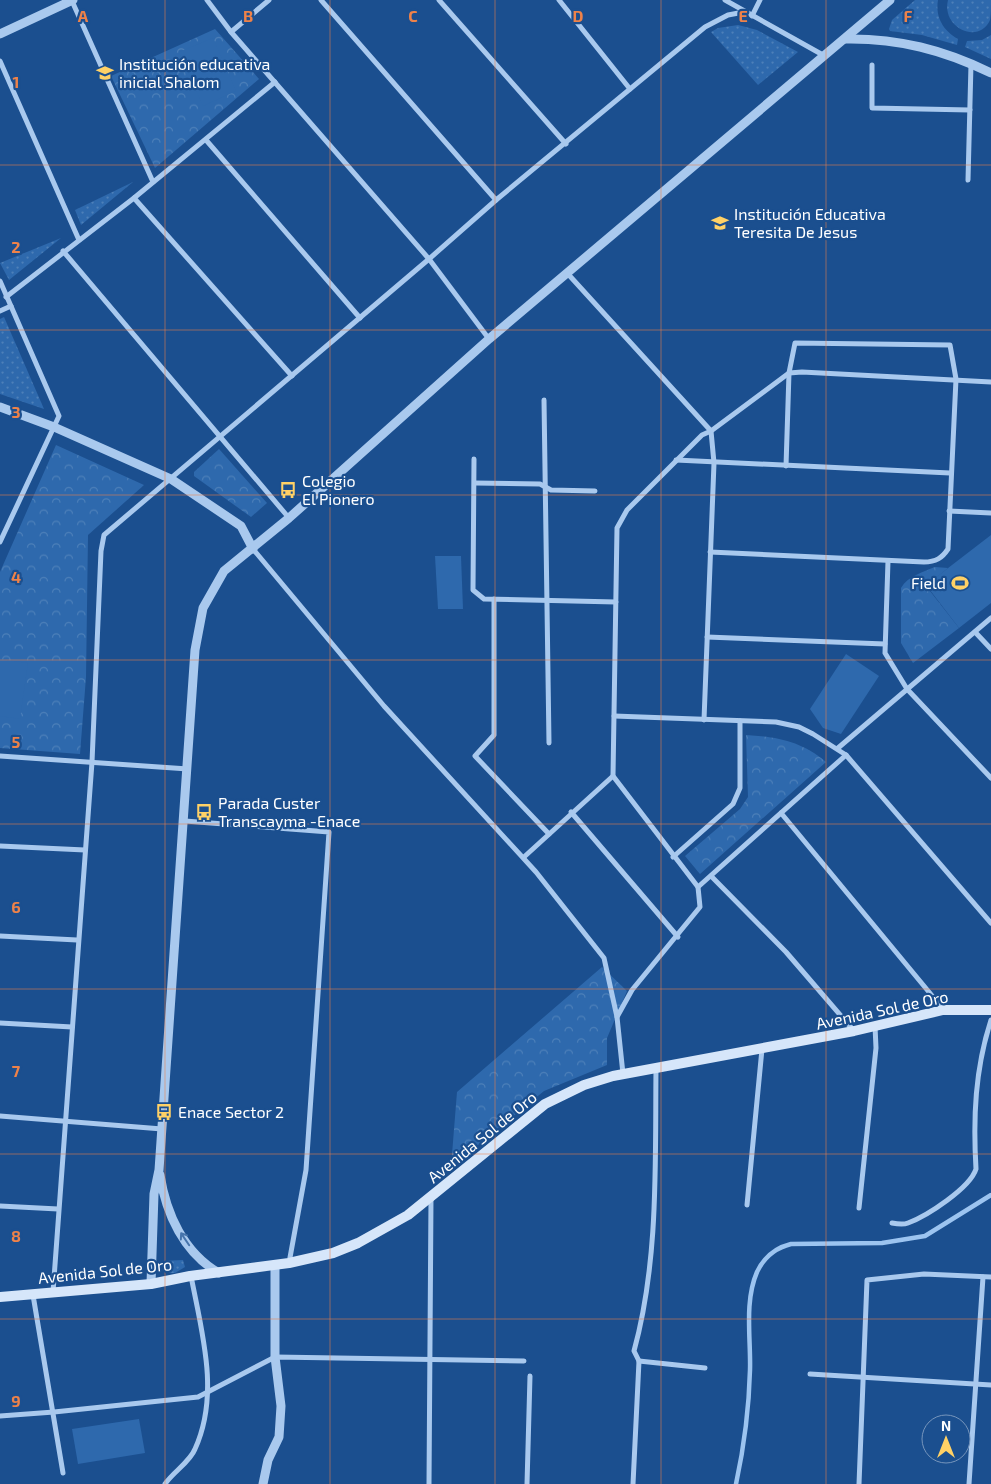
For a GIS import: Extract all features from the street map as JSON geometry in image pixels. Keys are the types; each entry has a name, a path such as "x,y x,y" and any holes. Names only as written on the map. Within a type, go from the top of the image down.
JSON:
{"main road":[{"name":"Avenida Sol de Oro","path":"0,1297 151,1284 190,1276 289,1263 333,1253 358,1243 408,1215 545,1104 584,1085 623,1074 762,1050 943,1010 991,1010"}],"street":[{"path":"0,34 72,0 153,182"},
{"path":"207,0 230,32 429,260 489,339"},
{"path":"230,32 269,0"},
{"path":"321,0 496,200"},
{"path":"439,0 566,144"},
{"path":"559,0 630,89"},
{"path":"724,0 823,55"},
{"path":"752,16 760,0"},
{"path":"151,1284 154,1194 159,1170 185,821 195,650 202,614 215,585 224,571 289,518 489,339 890,0"},
{"path":"53,1292 77,940 92,762 102,541 108,530 171,479 429,260 496,200 566,144 630,89 706,27 728,15 744,12"},
{"path":"845,39 878,38 934,49 991,73"},
{"path":"0,61 79,240"},
{"path":"968,180 971,63"},
{"path":"872,64 872,108 970,110"},
{"path":"6,296 134,198 275,82"},
{"path":"206,140 360,318"},
{"path":"134,198 292,376"},
{"path":"63,251 289,518"},
{"path":"568,274 711,431 714,463 704,720"},
{"path":"0,281 59,416 0,542"},
{"path":"0,311 10,306"},
{"path":"710,552 932,562 944,555 948,548 950,473 956,379 950,345 795,343 789,374 786,466"},
{"path":"617,1017 632,990 678,937 700,907 698,888 613,776 617,528 627,510 702,435 711,431 789,374 802,372 991,382"},
{"path":"544,400 548,743"},
{"path":"0,407 54,427 171,479 242,526 253,548 384,706 524,858 604,958 617,1017 623,1074"},
{"path":"474,459 473,590 484,599 616,602"},
{"path":"676,460 950,473"},
{"path":"474,483 546,486 551,490 595,491"},
{"path":"949,511 991,513"},
{"path":"888,560 885,653 907,689 991,778"},
{"path":"494,599 494,735 476,756 548,834"},
{"path":"838,748 991,618"},
{"path":"975,632 991,649"},
{"path":"707,637 885,644"},
{"path":"614,716 776,722 799,728 838,748 991,922"},
{"path":"673,857 733,804 740,788 740,721"},
{"path":"0,756 188,769"},
{"path":"698,888 846,756"},
{"path":"524,858 571,812 613,776"},
{"path":"571,812 678,937"},
{"path":"781,813 943,1010"},
{"path":"185,821 329,832 306,1170 289,1263"},
{"path":"0,846 85,850"},
{"path":"711,876 786,952 854,1031"},
{"path":"0,936 77,940"},
{"path":"892,1223 908,1223 956,1194 973,1178 976,1169 976,1085 980,1057 991,1020"},
{"path":"0,1023 72,1027"},
{"path":"860,1208 876,1048 875,1026"},
{"path":"747,1205 762,1050"},
{"path":"633,1484 640,1361 634,1351 648,1285 655,1178 656,1069"},
{"path":"0,1116 162,1129"},
{"path":"159,1170 167,1205 175,1224 198,1257 219,1273"},
{"path":"429,1484 431,1197"},
{"path":"0,1206 58,1210"},
{"path":"263,1484 268,1460 279,1437 281,1406 275,1357 275,1265"},
{"path":"859,1484 867,1280 924,1274 991,1277"},
{"path":"165,1484 195,1451 205,1420 209,1391 202,1332 190,1276"},
{"path":"969,1484 983,1277"},
{"path":"33,1294 63,1473"},
{"path":"0,1416 198,1396 275,1357 524,1361"},
{"path":"640,1361 705,1368"},
{"path":"810,1374 991,1385"},
{"path":"527,1484 530,1376"}],"green space":[{"path":"915,0 938,0 939,18 945,28 958,39 957,45 922,35 890,31 892,20"},
{"path":"948,0 991,0 990,20 985,27 978,31 962,30 950,18 947,10"},
{"path":"738,25 757,30 798,52 758,85 711,32 718,28"},
{"path":"215,29 259,79 155,168 111,76"},
{"path":"991,35 991,59 965,47 967,41 982,40"},
{"path":"213,38 236,91 203,106 179,52"},
{"path":"133,182 81,225 75,210"},
{"path":"61,238 9,280 0,263"},
{"path":"4,317 44,409 0,394 0,319"},
{"path":"56,445 144,485 88,535 86,677 80,754 0,748 0,572"},
{"path":"219,449 267,503 251,517 194,476 194,472"},
{"name":"Field","path":"991,535 991,603 959,628 926,585"},
{"path":"435,556 461,556 463,609 438,609"},
{"path":"935,567 948,568 926,586 959,628 913,663 901,643 901,588 912,577"},
{"path":"846,654 879,676 841,734 823,728 810,709"},
{"path":"0,659 28,663 20,719 0,716"},
{"path":"746,735 788,741 807,749 826,762 700,874 685,856 740,809 748,797"},
{"path":"602,967 627,991 607,1038 607,1065 544,1091 451,1167 457,1092"},
{"path":"183,1260 185,1267 175,1273 167,1273 161,1267 161,1261"},
{"path":"139,1419 145,1453 78,1464 72,1429"}],"waterway":[{"path":"736,1484 744,1442 749,1399 749,1308 753,1284 763,1262 775,1251 791,1244 882,1243 925,1236 991,1195"}],"place":[{"name":"Institución educativa inicial Shalom","path":"105,73"},
{"name":"Institución Educativa Teresita De Jesus","path":"720,223"},
{"name":"Colegio El Pionero","path":"288,490"},
{"name":"Field","path":"960,583"},
{"name":"Parada Custer Transcayma -Enace","path":"204,812"},
{"name":"Enace Sector 2","path":"164,1112"}]}
